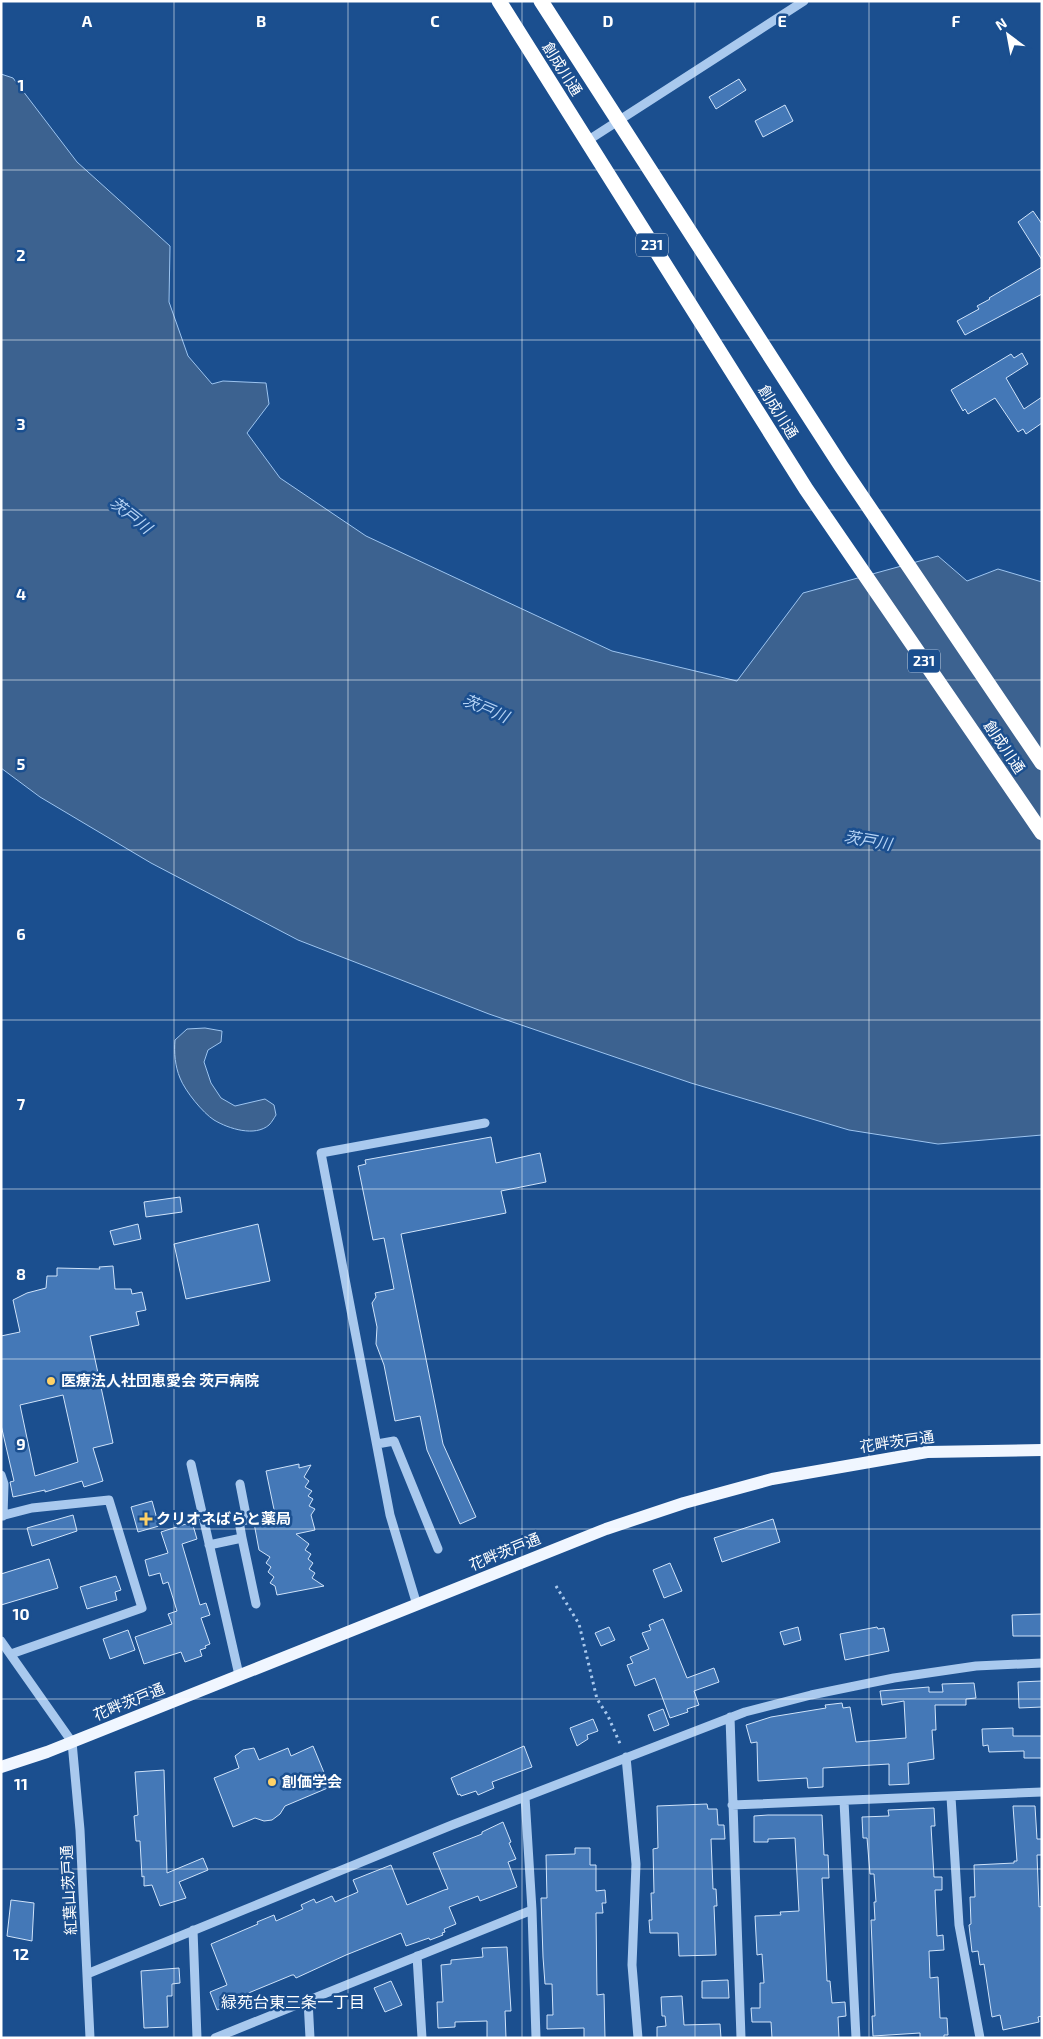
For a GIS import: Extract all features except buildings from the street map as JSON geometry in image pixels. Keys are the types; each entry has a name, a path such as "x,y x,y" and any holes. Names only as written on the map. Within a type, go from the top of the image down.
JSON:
{"highway":[{"name":"創成川通","path":"499,1 806,489 1042,833"},
{"name":"創成川通","path":"542,1 841,466 1042,763"}],"main road":[{"name":"花畔茨戸通","path":"1,1767 72,1742 606,1530 684,1503 772,1479 927,1452 1042,1450"}],"street":[{"path":"587,142 804,1"},
{"path":"417,1605 390,1515 321,1153 485,1122"},
{"path":"376,1444 394,1441 438,1549"},
{"path":"191,1464 239,1676"},
{"path":"1,1475 4,1484 2,1516 32,1508 109,1500 142,1608 10,1654"},
{"path":"240,1484 247,1520 239,1521 256,1604"},
{"path":"209,1545 242,1538"},
{"path":"1,1640 72,1742"},
{"path":"87,1974 525,1797 730,1718 811,1695 894,1678 976,1666 1042,1663"},
{"path":"730,1718 741,2038"},
{"name":"紅葉山茨戸通","path":"72,1742 80,1830 90,2038"},
{"path":"626,1758 636,1864 632,1965 638,2038"},
{"path":"732,1805 1042,1792"},
{"path":"525,1797 532,1910 536,2038"},
{"path":"952,1797 959,1925 980,2038"},
{"path":"844,1801 856,2038"},
{"path":"215,2038 532,1910"},
{"path":"193,1930 197,2038"},
{"path":"417,1956 422,2038"},
{"path":"308,2000 310,2038"}],"path":[{"path":"556,1586 579,1624 597,1699 608,1716 626,1758"}],"water":[{"name":"茨戸川","path":"1,74 13,78 77,162 170,246 169,302 188,356 212,384 223,381 266,383 269,404 247,433 280,478 366,536 612,651 737,681 803,593 938,556 967,581 998,569 1042,582 1042,1135 938,1144 849,1130 691,1083 489,1014 298,940 151,863 40,797 1,768"},
{"path":"205,1028 222,1031 221,1042 208,1050 204,1062 211,1083 221,1098 235,1106 265,1099 274,1105 276,1115 269,1125 263,1129 249,1131 234,1129 214,1120 200,1107 182,1083 176,1064 175,1040 187,1029"}],"place":[{"name":"医療法人社団恵愛会 茨戸病院","path":"51,1381"},
{"name":"クリオネばらと薬局","path":"146,1519"},
{"name":"創価学会","path":"272,1782"}],"district":[{"name":"緑苑台東三条一丁目","path":"293,2002"}]}
